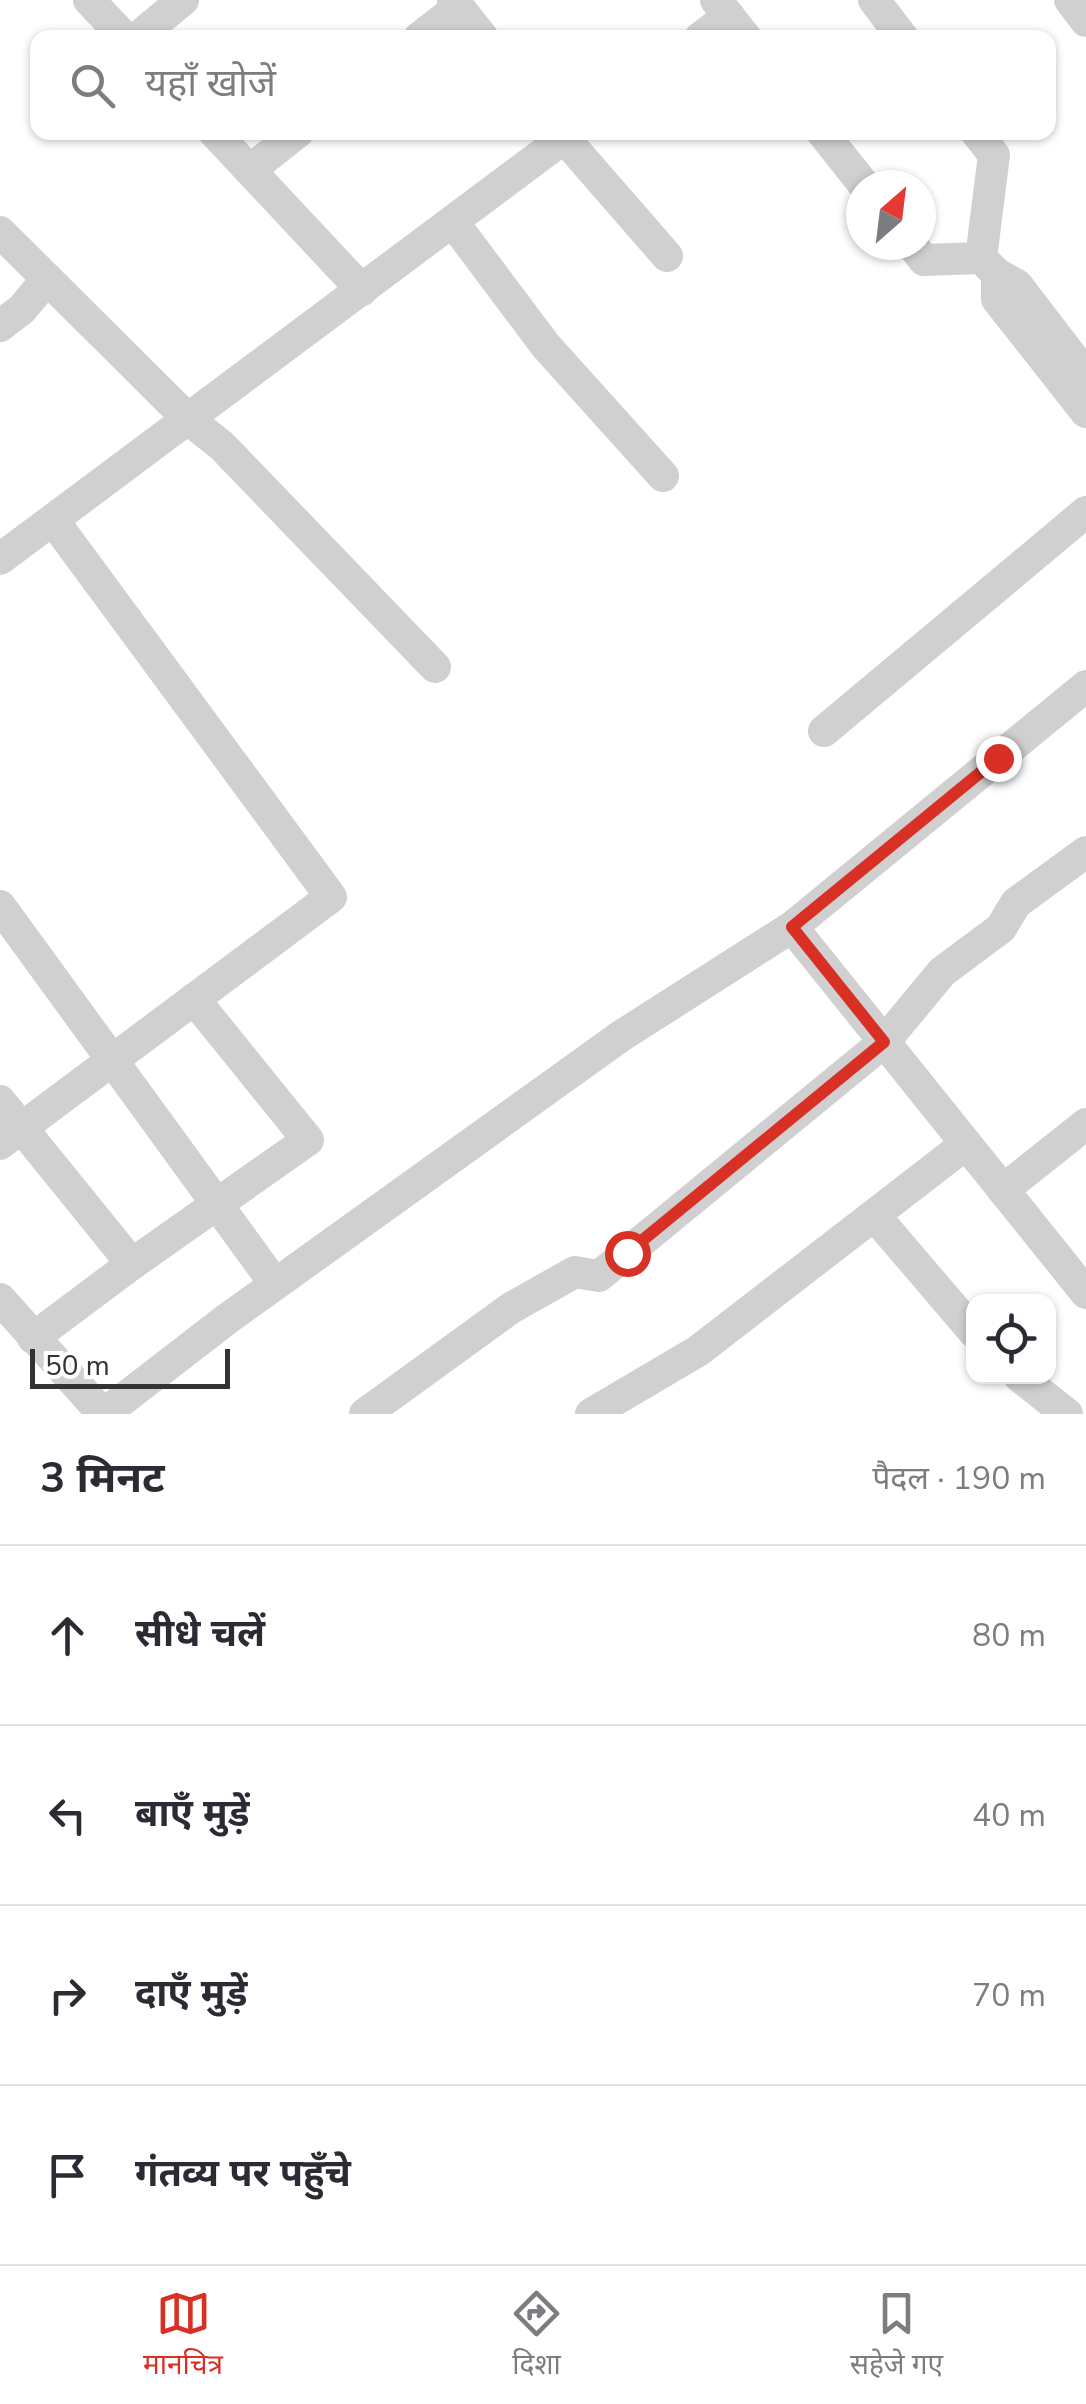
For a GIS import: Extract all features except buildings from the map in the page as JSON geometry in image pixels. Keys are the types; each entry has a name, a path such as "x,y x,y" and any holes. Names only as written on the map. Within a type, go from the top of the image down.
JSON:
{"street":[{"path":"90,0 118,30"},
{"path":"147,30 183,0"},
{"path":"874,0 897,30"},
{"path":"1070,0 1086,20"},
{"path":"427,30 456,3 477,30"},
{"path":"222,140 362,290"},
{"path":"250,170 288,140"},
{"path":"0,559 559,140"},
{"path":"569,140 667,256"},
{"path":"828,140 852,170"},
{"path":"982,140 994,155 989,266"},
{"path":"453,222 546,346 663,476"},
{"path":"0,232 188,418 222,446 435,667"},
{"path":"924,260 989,266 1017,286 1028,318 1077,376 1086,412"},
{"path":"0,326 22,309 47,278"},
{"path":"824,731 1086,512"},
{"path":"10,1137 331,897 53,520"},
{"path":"0,1298 103,1414 275,1284 621,1036 792,927 1086,686"},
{"path":"365,1414 511,1308 575,1272 599,1276 884,1042 942,972 1001,928 1016,903 1080,870"},
{"path":"0,906 275,1284"},
{"path":"792,927 1086,1294"},
{"path":"33,1338 308,1140 194,999"},
{"path":"0,1101 10,1137 132,1264"},
{"path":"1003,1190 1086,1124"},
{"path":"591,1414 698,1351 966,1144"},
{"path":"874,1215 966,1323"},
{"path":"1030,1384 1067,1414"}],"route":[{"path":"627,1253 884,1042 792,927 998,758"}]}
